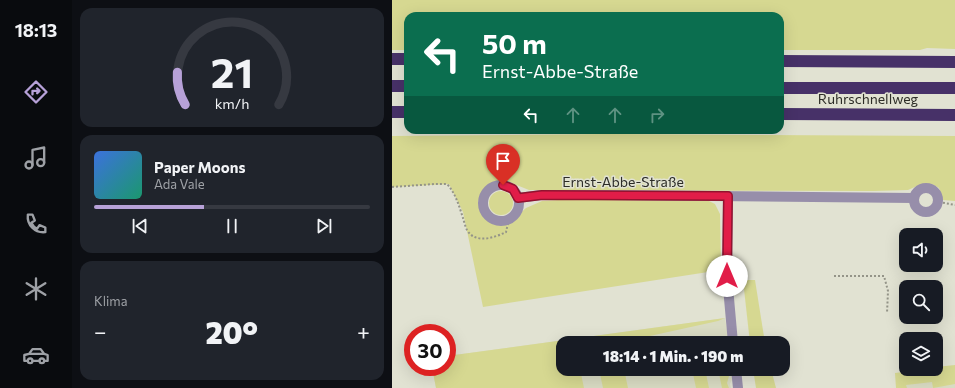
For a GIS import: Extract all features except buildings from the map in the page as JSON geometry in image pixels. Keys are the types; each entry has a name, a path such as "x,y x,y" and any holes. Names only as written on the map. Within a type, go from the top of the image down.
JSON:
{"highway":[{"path":"392,59 404,59"},
{"path":"784,61 955,62"},
{"path":"392,86 404,86"},
{"name":"Ruhrschnellweg","path":"784,88 955,88"},
{"path":"392,112 404,112"},
{"name":"Ruhrschnellweg","path":"784,114 955,115"}],"street":[{"path":"498,185 503,185 513,189 518,198 519,203 516,212 509,219 499,220 490,216 484,208 484,198 489,190 498,185"},
{"path":"929,188 938,195 939,202 938,206 933,211 926,213 917,208 914,198 921,189 929,188"},
{"name":"Ernst-Abbe-Straße","path":"518,198 542,195 914,198"},
{"path":"728,196 727,276 732,336"},
{"path":"737,376 738,388"}],"path":[{"path":"392,187 447,184 453,190 467,230 474,237 486,238 498,236 506,232 509,219"},
{"path":"939,202 955,205"},
{"path":"834,276 884,276 888,291 888,313"}],"shaded area":[{"path":"725,318 728,336 593,336"},
{"path":"556,341 556,376 734,376 730,384 731,388 436,388 434,376 456,376 456,355"},
{"path":"955,366 955,388 897,388 896,375 943,376 943,368"}],"green space":[{"path":"392,0 955,0 955,49 784,50 784,12 404,12 404,50 392,50"},
{"path":"607,134 955,136 955,201 943,200 939,188 932,184 917,186 908,190 873,191 529,190 514,184 498,182 484,189 478,202 482,214 492,224 507,225 526,208 542,201 574,199 707,200 715,204 720,214 721,270 483,307 463,212 449,184 392,187 392,136"},
{"path":"501,191 509,195 513,203 509,211 501,215 493,211 489,203 493,195"},
{"path":"743,280 755,280 764,336 749,336"},
{"path":"725,318 718,321 650,336 593,336"},
{"path":"556,341 556,376 581,376 584,388 436,388 434,376 456,376 456,355"},
{"path":"955,365 955,384 933,388 932,382 906,385 907,388 896,388 895,373 899,372 899,376 943,376 943,366"},
{"path":"600,376 625,376 628,388 603,388"},
{"path":"693,376 706,376 709,388 696,388"},
{"path":"719,376 729,376 727,383 729,388 722,388"},
{"path":"754,376 773,376 776,388 756,388"}],"route":[{"path":"503,185 513,189 518,198 542,195 728,196 727,276"}]}
